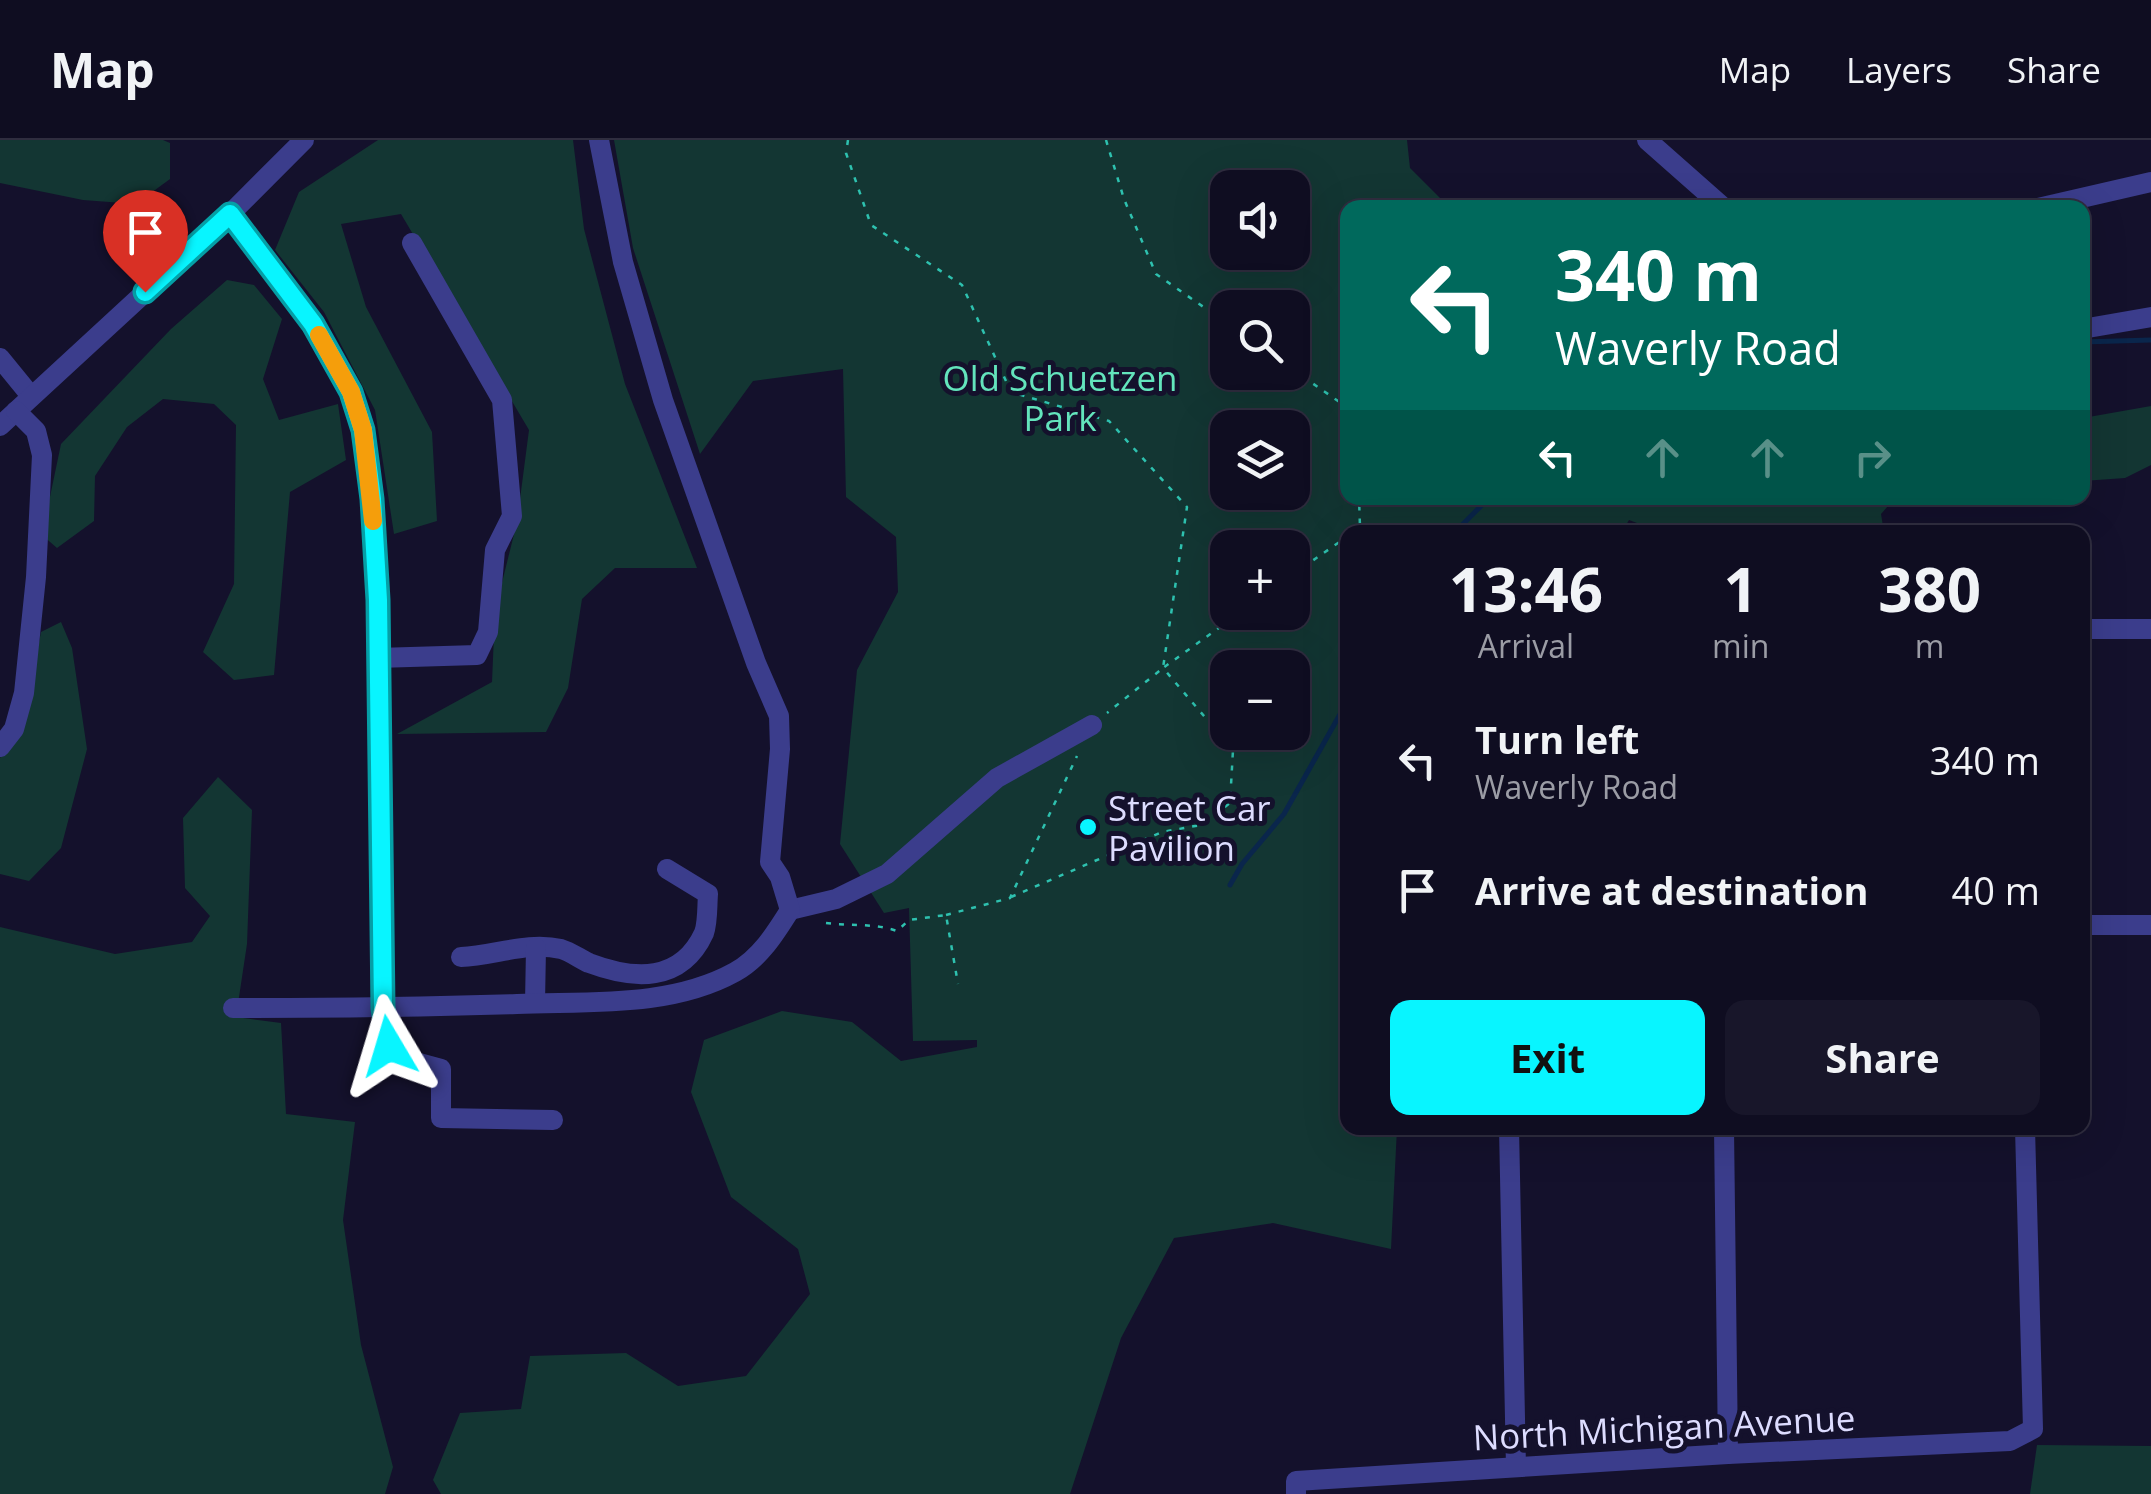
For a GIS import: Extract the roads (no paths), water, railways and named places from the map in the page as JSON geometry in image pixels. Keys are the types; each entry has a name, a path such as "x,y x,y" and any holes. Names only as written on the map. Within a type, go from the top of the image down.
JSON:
{"street":[{"path":"0,426 230,214 304,140"},
{"path":"599,140 623,262 662,400 756,663 779,716 770,862 780,877 790,910"},
{"path":"1647,140 1715,200"},
{"path":"2073,200 2151,182"},
{"path":"230,214 313,324 351,392 363,430 372,499 383,1008 393,1056 441,1069 441,1118 553,1120"},
{"path":"377,658 476,655 488,632 495,550 512,516 502,400 412,243"},
{"path":"2090,328 2151,318"},
{"path":"0,358 36,431 42,455 36,577 24,693 14,729 0,748"},
{"path":"2090,629 2151,629"},
{"path":"233,1008 383,1008 627,1000 686,992 736,971 768,945 790,910 836,899 887,874 997,778 1092,725"},
{"path":"460,957 486,956 504,949 562,949 590,964 636,974 665,973 691,953 705,930 708,894 667,869"},
{"path":"2090,924 2151,925"},
{"path":"535,1003 536,948"},
{"path":"1509,1135 1516,1467"},
{"path":"1724,1135 1728,1454"},
{"name":"North Michigan Avenue","path":"1296,1488 1516,1467 2010,1441 2033,1429 2025,1135"}],"waterway":[{"path":"2090,342 2151,340"},
{"path":"1462,525 1482,505"},
{"path":"1230,885 1242,864 1284,814 1340,714"}],"place":[{"name":"Street Car Pavilion","path":"1088,827"}],"park label":[{"name":"Old Schuetzen Park","path":"1060,397"}]}
